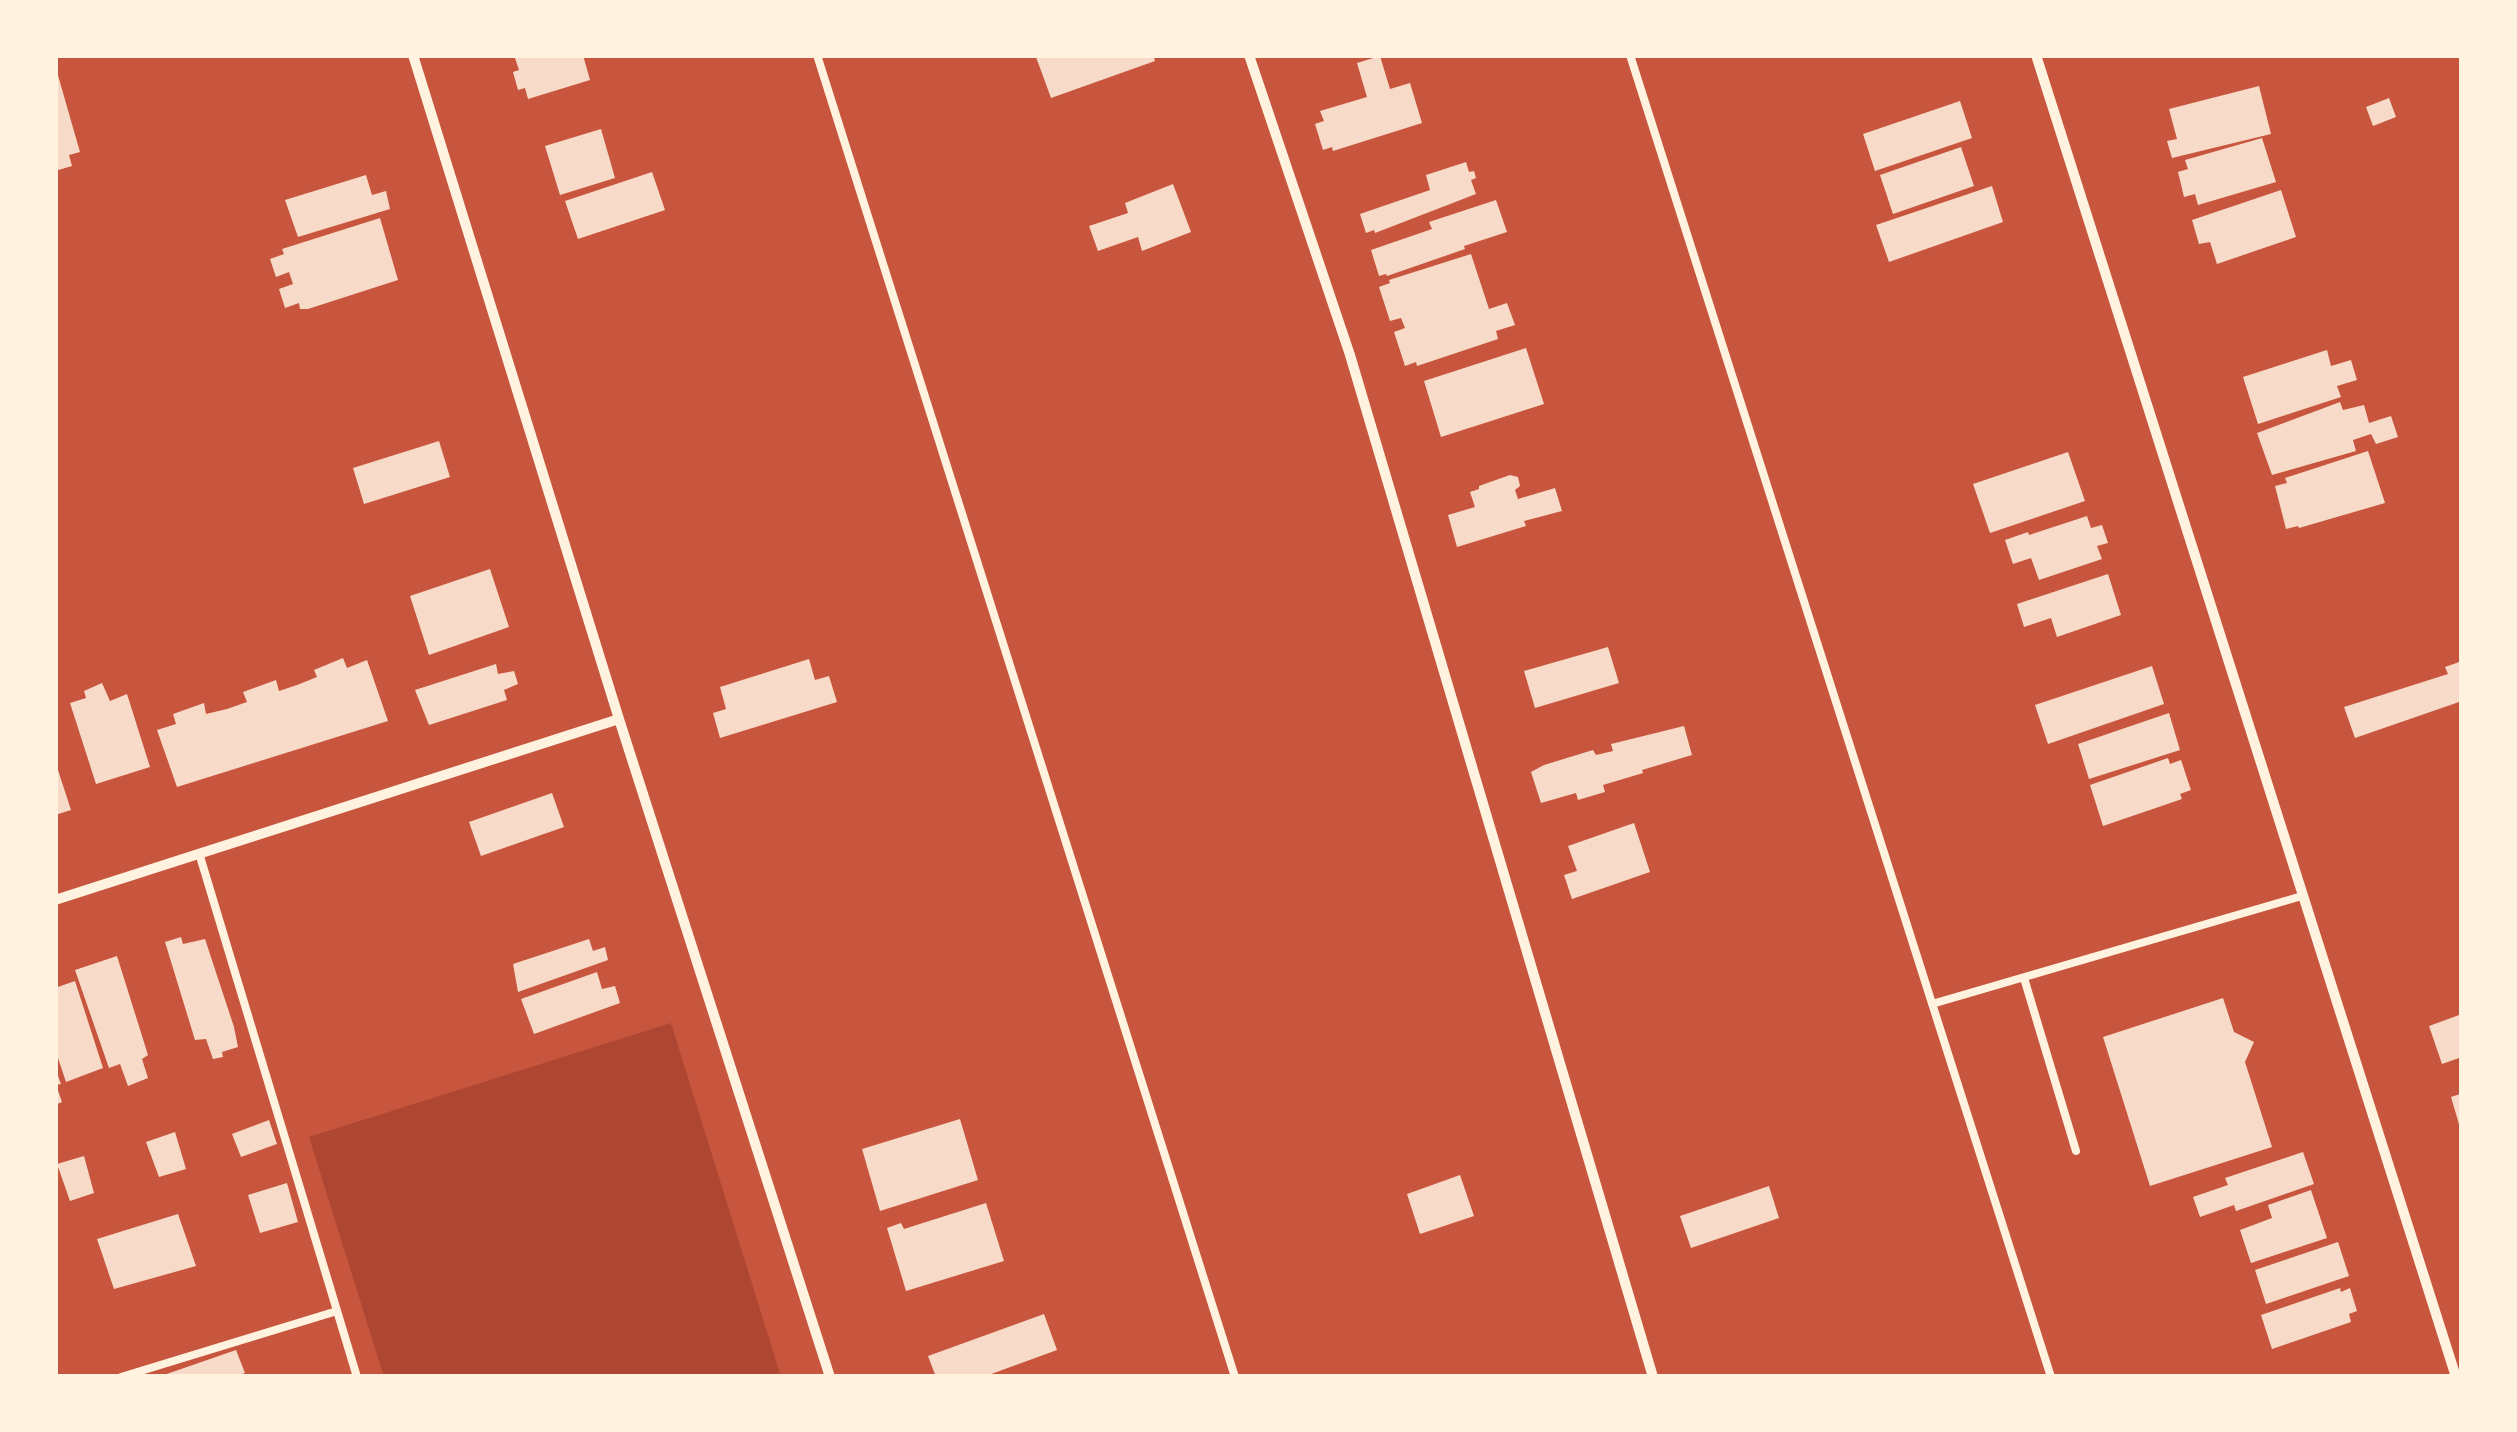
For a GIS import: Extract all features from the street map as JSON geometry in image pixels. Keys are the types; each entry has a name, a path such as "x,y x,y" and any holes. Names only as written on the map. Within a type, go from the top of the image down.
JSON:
{"street":[{"path":"413,55 619,719 830,1377"},
{"path":"1249,55 1350,355 1654,1377"},
{"path":"2036,55 2456,1377"},
{"path":"55,900 619,719"}],"lane":[{"path":"817,55 1234,1377"},
{"path":"1630,55 2050,1377"},
{"path":"199,854 357,1377"},
{"path":"1932,1004 2302,896"},
{"path":"2024,978 2076,1152"},
{"path":"120,1377 337,1311"}],"shaded area":[{"path":"671,1023 781,1377 384,1377 309,1137"}],"building":[{"path":"514,55 583,55 590,80 528,99 525,88 518,90 513,72 519,70"},
{"path":"1153,55 1155,61 1051,98 1036,57"},
{"path":"1380,56 1390,89 1410,83 1422,123 1333,151 1332,147 1323,150 1315,124 1324,121 1320,111 1367,97 1357,63"},
{"path":"55,65 80,152 69,155 72,166 55,171"},
{"path":"2259,86 2271,134 2172,158 2167,141 2177,139 2169,109"},
{"path":"2389,98 2396,117 2373,126 2366,107"},
{"path":"1960,101 1972,138 1875,171 1863,134"},
{"path":"601,129 615,178 560,195 545,146"},
{"path":"2262,138 2276,182 2198,205 2195,194 2184,197 2178,172 2188,169 2185,160"},
{"path":"1961,147 1974,186 1893,214 1880,175"},
{"path":"1466,162 1469,172 1474,171 1476,178 1471,180 1476,194 1375,233 1366,233 1360,214 1430,190 1426,175"},
{"path":"652,172 665,210 578,239 565,201"},
{"path":"366,175 372,195 386,191 390,209 298,237 285,200"},
{"path":"1173,184 1191,232 1142,251 1138,237 1098,251 1089,226 1128,213 1125,203"},
{"path":"1992,186 2003,222 1889,262 1876,225"},
{"path":"2281,190 2296,237 2217,264 2210,242 2199,244 2192,220"},
{"path":"1496,200 1507,232 1379,276 1371,250 1432,229 1429,222"},
{"path":"380,218 398,280 308,309 300,309 299,303 285,308 279,289 293,284 289,272 276,277 270,259 284,254 282,249"},
{"path":"1471,254 1489,309 1507,303 1515,325 1496,331 1498,339 1417,366 1416,362 1405,366 1394,332 1405,328 1401,318 1390,321 1379,287 1390,283 1389,280"},
{"path":"1526,348 1544,404 1441,437 1424,381"},
{"path":"2327,350 2331,366 2351,360 2357,380 2337,386 2341,397 2258,424 2243,377"},
{"path":"2340,402 2343,410 2364,405 2369,423 2391,416 2398,437 2376,444 2371,434 2353,440 2356,451 2272,475 2257,433"},
{"path":"439,441 450,477 364,504 353,468"},
{"path":"2368,451 2385,503 2286,529 2275,486 2287,483 2285,478"},
{"path":"2068,452 2085,501 1990,533 1973,484"},
{"path":"1510,475 1518,477 1518,499 1555,488 1562,511 1457,547 1448,515 1475,507 1470,492"},
{"path":"2087,516 2091,528 2102,525 2108,543 2097,546 2102,559 2039,580 2031,558 2013,564 2005,540"},
{"path":"490,569 509,627 429,655 410,596"},
{"path":"2108,574 2121,615 2057,637 2051,618 2024,627 2017,604"},
{"path":"1608,647 1619,683 1535,708 1524,671"},
{"path":"343,658 347,668 367,660 388,721 177,787 157,730 176,724 173,714 204,703 206,714 227,709 247,702 243,692 276,680 279,691 297,685 317,677 314,670"},
{"path":"809,659 815,680 829,676 837,702 720,738 713,713 726,709 720,687"},
{"path":"2462,661 2462,701 2355,738 2344,707 2448,674 2445,667"},
{"path":"496,664 498,674 514,671 518,684 504,690 507,700 429,725 415,690"},
{"path":"2152,666 2164,704 2048,744 2035,705"},
{"path":"102,683 110,701 127,694 150,767 96,784 70,703 86,698 84,691"},
{"path":"2169,713 2180,750 2089,779 2078,744"},
{"path":"1684,726 1692,755 1603,785 1605,792 1578,800 1576,793 1541,803 1531,772 1544,765 1593,750 1596,755 1613,751 1611,744"},
{"path":"2168,758 2170,764 2181,760 2191,790 2180,794 2182,799 2103,826 2090,785"},
{"path":"55,765 71,810 55,815"},
{"path":"552,793 564,827 481,856 469,822"},
{"path":"1634,823 1650,872 1572,899 1564,875 1577,871 1568,846"},
{"path":"181,937 183,944 205,939 238,1047 222,1052 223,1057 213,1059 206,1039 195,1040 165,942"},
{"path":"589,939 593,951 605,947 608,960 518,992 513,964"},
{"path":"117,956 148,1055 142,1059 148,1078 128,1086 120,1064 109,1068 75,970"},
{"path":"597,972 602,989 615,986 620,1003 534,1034 521,999"},
{"path":"75,981 103,1068 66,1082 55,1049 55,988"},
{"path":"2223,998 2234,1032 2254,1042 2245,1062 2272,1147 2150,1186 2103,1037"},
{"path":"2462,1014 2462,1057 2442,1064 2429,1026"},
{"path":"55,1068 62,1102 55,1105"},
{"path":"2460,1094 2462,1100 2461,1131 2451,1097"},
{"path":"960,1119 978,1180 880,1211 862,1149"},
{"path":"269,1120 277,1144 241,1157 232,1134"},
{"path":"175,1132 186,1169 159,1177 146,1142"},
{"path":"2303,1152 2314,1184 2236,1211 2234,1205 2200,1217 2193,1197 2228,1185 2225,1178"},
{"path":"84,1156 94,1193 70,1201 57,1164"},
{"path":"1460,1175 1474,1216 1420,1234 1407,1194"},
{"path":"287,1183 298,1222 260,1233 248,1195"},
{"path":"1769,1186 1779,1218 1691,1248 1680,1216"},
{"path":"2311,1190 2327,1238 2251,1263 2240,1230 2272,1218 2268,1205"},
{"path":"986,1203 1004,1261 906,1291 887,1228 901,1223 904,1229"},
{"path":"178,1214 196,1266 114,1289 97,1239"},
{"path":"2338,1242 2349,1276 2266,1304 2255,1270"},
{"path":"2340,1288 2341,1292 2350,1288 2357,1311 2349,1314 2351,1322 2272,1349 2261,1315"},
{"path":"1044,1314 1057,1350 983,1377 936,1377 928,1356"},
{"path":"236,1350 245,1373 233,1377 158,1377"}]}
